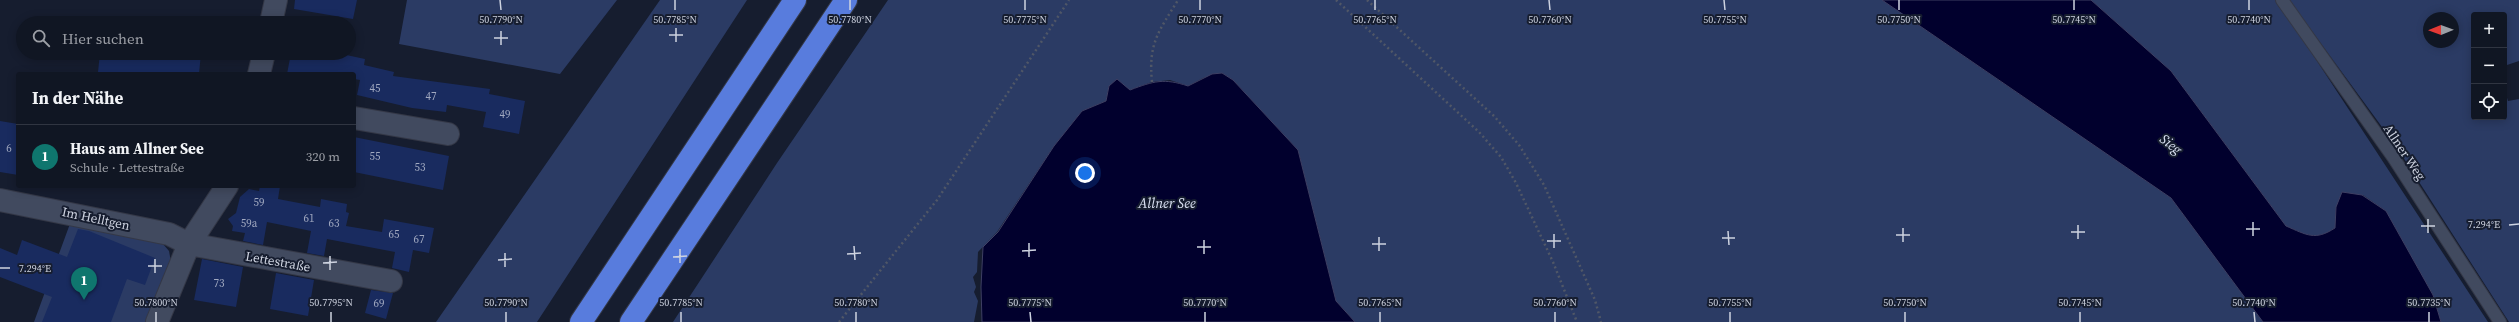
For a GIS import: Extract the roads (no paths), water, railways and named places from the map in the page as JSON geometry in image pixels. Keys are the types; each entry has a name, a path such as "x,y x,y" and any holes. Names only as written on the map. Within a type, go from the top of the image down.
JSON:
{"highway":[{"path":"581,322 794,0"},
{"path":"631,322 846,0"}],"street":[{"path":"273,16 276,0"},
{"path":"259,72 262,60"},
{"path":"356,118 448,134"},
{"path":"157,322 189,244 226,188"},
{"name":"Im Helltgen","path":"0,200 169,234 189,244"},
{"name":"Lettestraße","path":"189,244 391,281"}],"lane":[{"name":"Allner Weg","path":"2282,0 2393,157 2500,322"}],"water":[{"name":"Sieg","path":"1882,0 2091,0 2171,71 2286,226 2311,235 2322,234 2335,228 2336,207 2342,192 2362,195 2386,211 2433,295 2441,322 2263,322 2171,198"},
{"name":"Allner See","path":"1222,73 1233,80 1298,150 1336,301 1355,322 982,322 981,287 983,247 998,232 1054,146 1082,111 1106,101 1109,86 1117,79 1130,90 1146,84 1165,81 1188,86 1212,74"}],"place":[{"name":"Haus am Allner See","path":"84,300"}]}
